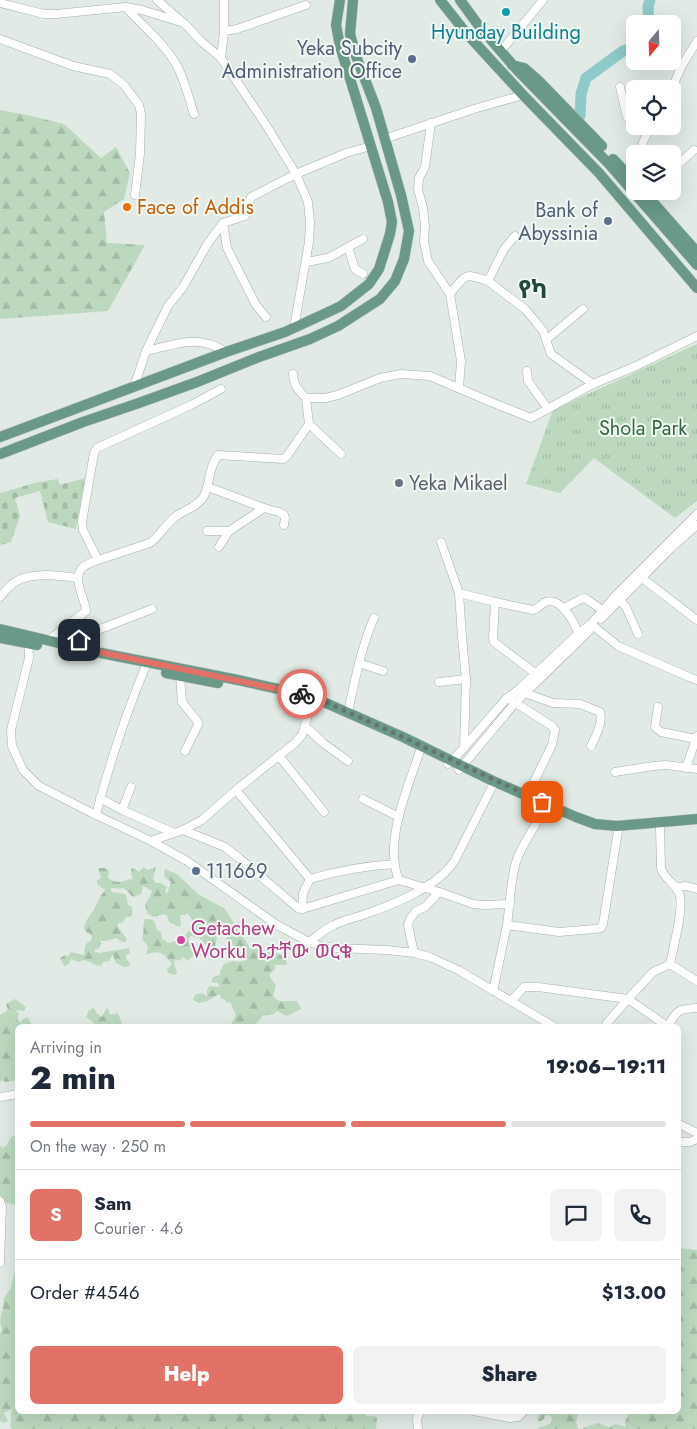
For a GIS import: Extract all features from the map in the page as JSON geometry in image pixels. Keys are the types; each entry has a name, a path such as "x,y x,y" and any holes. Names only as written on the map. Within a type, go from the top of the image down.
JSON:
{"main road":[{"path":"0,436 294,328 340,306 369,284 379,269 392,222 372,146 360,114 340,46 336,25 340,0"},
{"path":"0,454 310,339 338,326 380,299 395,281 404,259 409,231 376,108 356,56 350,34 353,0"},
{"path":"440,0 467,34 523,96 599,173 697,288"},
{"path":"460,0 478,26 500,52 609,164 697,265"},
{"path":"467,34 478,26"},
{"path":"512,64 524,68 539,81 626,169"},
{"path":"599,173 609,164"},
{"path":"654,200 697,252"},
{"path":"0,629 28,640 257,687 312,702 420,751 586,821 617,828 697,819"},
{"path":"0,638 48,641 180,676 310,696 348,712 544,810 594,829 697,826"}],"street":[{"path":"157,0 221,58 296,174 308,202 309,242 294,328"},
{"path":"221,58 224,31 224,0"},
{"path":"500,52 543,0"},
{"path":"0,4 44,14 126,7 184,23"},
{"path":"224,31 237,29 306,5"},
{"path":"126,7 158,40 173,60 182,78 194,114"},
{"path":"0,38 73,66 110,74 124,85 139,105 141,114 140,154 135,195"},
{"path":"676,80 681,67 697,41"},
{"path":"620,87 626,112"},
{"path":"384,139 474,109 523,96"},
{"path":"430,123 425,167 419,178 418,189 423,208 424,242 428,261 450,294 460,349 459,388"},
{"path":"134,387 146,351 168,306 183,287 208,243 223,223 245,216 251,197 296,174 346,153 372,146"},
{"path":"681,162 694,150"},
{"path":"223,223 227,248 256,305 266,317"},
{"path":"488,281 504,249 515,236"},
{"path":"306,262 328,258 363,239"},
{"path":"348,247 355,269 363,274"},
{"path":"450,294 467,276 488,281 525,309 544,331 550,354 593,384"},
{"path":"547,339 583,309"},
{"path":"306,398 325,398 338,395 380,378 401,374 430,376 531,418 593,384 636,366 697,336"},
{"path":"146,351 195,341 207,342 226,352"},
{"path":"527,371 528,381 548,409"},
{"path":"292,374 297,389 306,398 309,424 341,454"},
{"path":"98,560 83,530 82,522 94,452 97,448 191,405 221,389"},
{"path":"48,641 86,611 77,578 83,567 98,560 150,543 172,519 198,504 203,499 208,487 214,459 218,455 283,458 287,456 309,424"},
{"path":"208,487 284,515 284,525"},
{"path":"219,548 229,531 264,508"},
{"path":"455,765 464,748 507,698 521,692 592,625 697,514"},
{"path":"639,576 697,525"},
{"path":"207,531 229,531"},
{"path":"441,542 459,593 466,679 464,748"},
{"path":"0,597 12,584 34,576 56,575 77,578"},
{"path":"639,576 697,620"},
{"path":"459,593 535,610 545,602 557,603 564,608 576,626 578,634"},
{"path":"564,608 585,598 602,610"},
{"path":"455,765 515,703 521,692 536,674 578,634 592,625 602,610 618,598"},
{"path":"618,598 626,607 638,634"},
{"path":"495,602 494,642 536,674"},
{"path":"75,647 82,636 152,609"},
{"path":"348,712 359,663 374,618"},
{"path":"592,625 618,646 697,680"},
{"path":"28,640 29,658 11,730 13,750 23,770 39,786 151,841 202,870 277,925 309,942 320,946 336,948 387,950 430,957 453,967 550,1024"},
{"path":"359,663 383,671"},
{"path":"96,815 129,705 145,668"},
{"path":"180,676 182,702 198,722 198,726 185,751"},
{"path":"439,682 466,679"},
{"path":"521,692 553,703 580,704 600,712 602,718 591,746"},
{"path":"507,698 552,726 555,730 552,745 527,796"},
{"path":"151,841 183,830 202,820 295,743 302,735 312,702"},
{"path":"658,707 654,727 656,729 661,732 697,738 686,768"},
{"path":"305,726 323,743 348,761"},
{"path":"399,880 395,864 394,844 399,817 420,751"},
{"path":"279,756 324,812"},
{"path":"615,772 668,765 697,770"},
{"path":"309,942 333,925 384,907 436,881 449,869 493,785"},
{"path":"122,810 131,788"},
{"path":"236,790 310,879"},
{"path":"100,798 174,833"},
{"path":"363,799 399,817"},
{"path":"493,991 507,925 511,886 516,864 520,853 544,810"},
{"path":"507,925 559,932 601,928 617,828"},
{"path":"660,828 660,868 666,878 676,887 681,902 670,964"},
{"path":"183,830 225,847 298,908 302,909 399,880 473,904 510,904"},
{"path":"302,909 303,893 310,879 342,870 395,864"},
{"path":"676,887 686,886 697,889"},
{"path":"414,953 408,925 410,919 416,911 425,907 439,892"},
{"path":"670,964 697,981"},
{"path":"607,1023 653,972 670,964"},
{"path":"512,1001 524,987 538,987 628,999 664,1024"},
{"path":"668,1024 679,1010 683,1008 697,1008"},
{"path":"0,1097 15,1094"},
{"path":"681,1125 697,1133"},
{"path":"681,1142 690,1142 697,1139"},
{"path":"0,1201 2,1207 0,1263"},
{"path":"418,1414 416,1419 418,1429"},
{"path":"489,1414 510,1418 518,1417 521,1414"}],"green space":[{"path":"0,110 64,124 101,158 116,147 130,173 124,199 104,212 107,243 145,245 108,311 0,319"},
{"name":"Shola Park","path":"697,344 697,501 675,518 594,458 560,493 526,484 553,410"},
{"path":"85,478 76,529 48,522 40,491 15,498 20,516 11,542 0,545 0,493 38,482 58,479 60,485"},
{"path":"144,867 147,870 156,867 153,878 155,883 160,883 167,887 165,892 167,894 171,882 164,876 165,869 177,874 198,894 225,909 250,948 273,951 285,957 287,965 275,965 275,969 269,975 276,986 273,996 279,1001 297,1001 301,1009 287,1016 277,1011 274,1014 262,1016 254,1024 231,1024 236,1015 230,1002 227,1003 221,998 220,994 200,1003 193,1000 195,995 201,993 207,996 209,986 220,987 218,983 211,982 213,977 220,975 224,964 247,960 227,940 222,929 217,930 214,928 217,939 214,949 201,942 200,938 191,936 189,942 193,942 196,945 196,949 199,948 202,953 197,958 192,956 187,960 183,957 179,961 175,959 174,965 177,974 168,973 167,969 172,964 164,955 155,952 146,955 148,946 142,939 145,919 154,921 157,930 161,932 162,939 169,943 182,941 191,930 193,921 187,913 180,915 181,926 179,927 169,922 167,915 153,917 147,913 145,905 152,892 143,886 141,894 133,897 124,888 111,888 113,892 126,895 128,905 132,907 133,912 131,916 126,917 117,926 127,939 126,942 116,938 106,941 100,940 101,943 98,949 94,951 99,953 129,948 130,953 126,956 126,959 130,963 129,966 124,967 116,963 113,955 110,961 103,962 101,966 83,960 79,962 71,959 69,964 64,966 60,958 65,955 69,956 70,952 84,955 87,943 91,941 92,937 86,932 84,927 105,890 97,884 97,880 101,878 98,868 105,868 109,871 108,878 118,882 132,880 131,869 134,868 139,872"},
{"path":"15,999 26,1007 24,1011 16,1010 19,1014 17,1020 21,1022 26,1017 31,1024 15,1024 15,1080 6,1082 1,1080 0,1084 0,1015 8,1010 6,1004"},
{"path":"107,1007 110,1015 118,1013 122,1024 94,1024 86,1017 89,1010 94,1008 97,1014 102,1017"},
{"path":"12,1136 15,1136 15,1205 7,1203 0,1195 0,1145 2,1148 6,1146"},
{"path":"681,1248 697,1250 697,1429 583,1429 598,1423 609,1427 615,1424 626,1427 625,1422 629,1414 681,1414"},
{"path":"15,1270 15,1414 365,1414 377,1418 376,1429 12,1429 10,1425 11,1409 4,1413 8,1421 3,1423 0,1421 0,1334 2,1330 0,1321 4,1298 11,1288"},
{"path":"539,1414 577,1414 576,1422 578,1429 539,1429 550,1424 552,1419 550,1415 545,1416 539,1422 537,1419"}],"waterway":[{"path":"648,15 650,0"},
{"path":"580,116 581,94 586,78 626,50"}],"way so far":[{"path":"302,694 321,700 390,731 542,802"}],"place":[{"name":"Hyunday Building","path":"506,12"},
{"name":"Yeka Subcity Administration Office","path":"412,59"},
{"name":"Face of Addis","path":"127,207"},
{"name":"Bank of Abyssinia","path":"608,221"},
{"name":"Yeka Mikael","path":"399,483"},
{"name":"111669","path":"196,871"},
{"name":"Getachew Worku ጌታቸው ወርቁ","path":"181,940"}],"district":[{"name":"የካ","path":"533,289"}],"route":[{"path":"79,640 75,647 302,694"}]}
